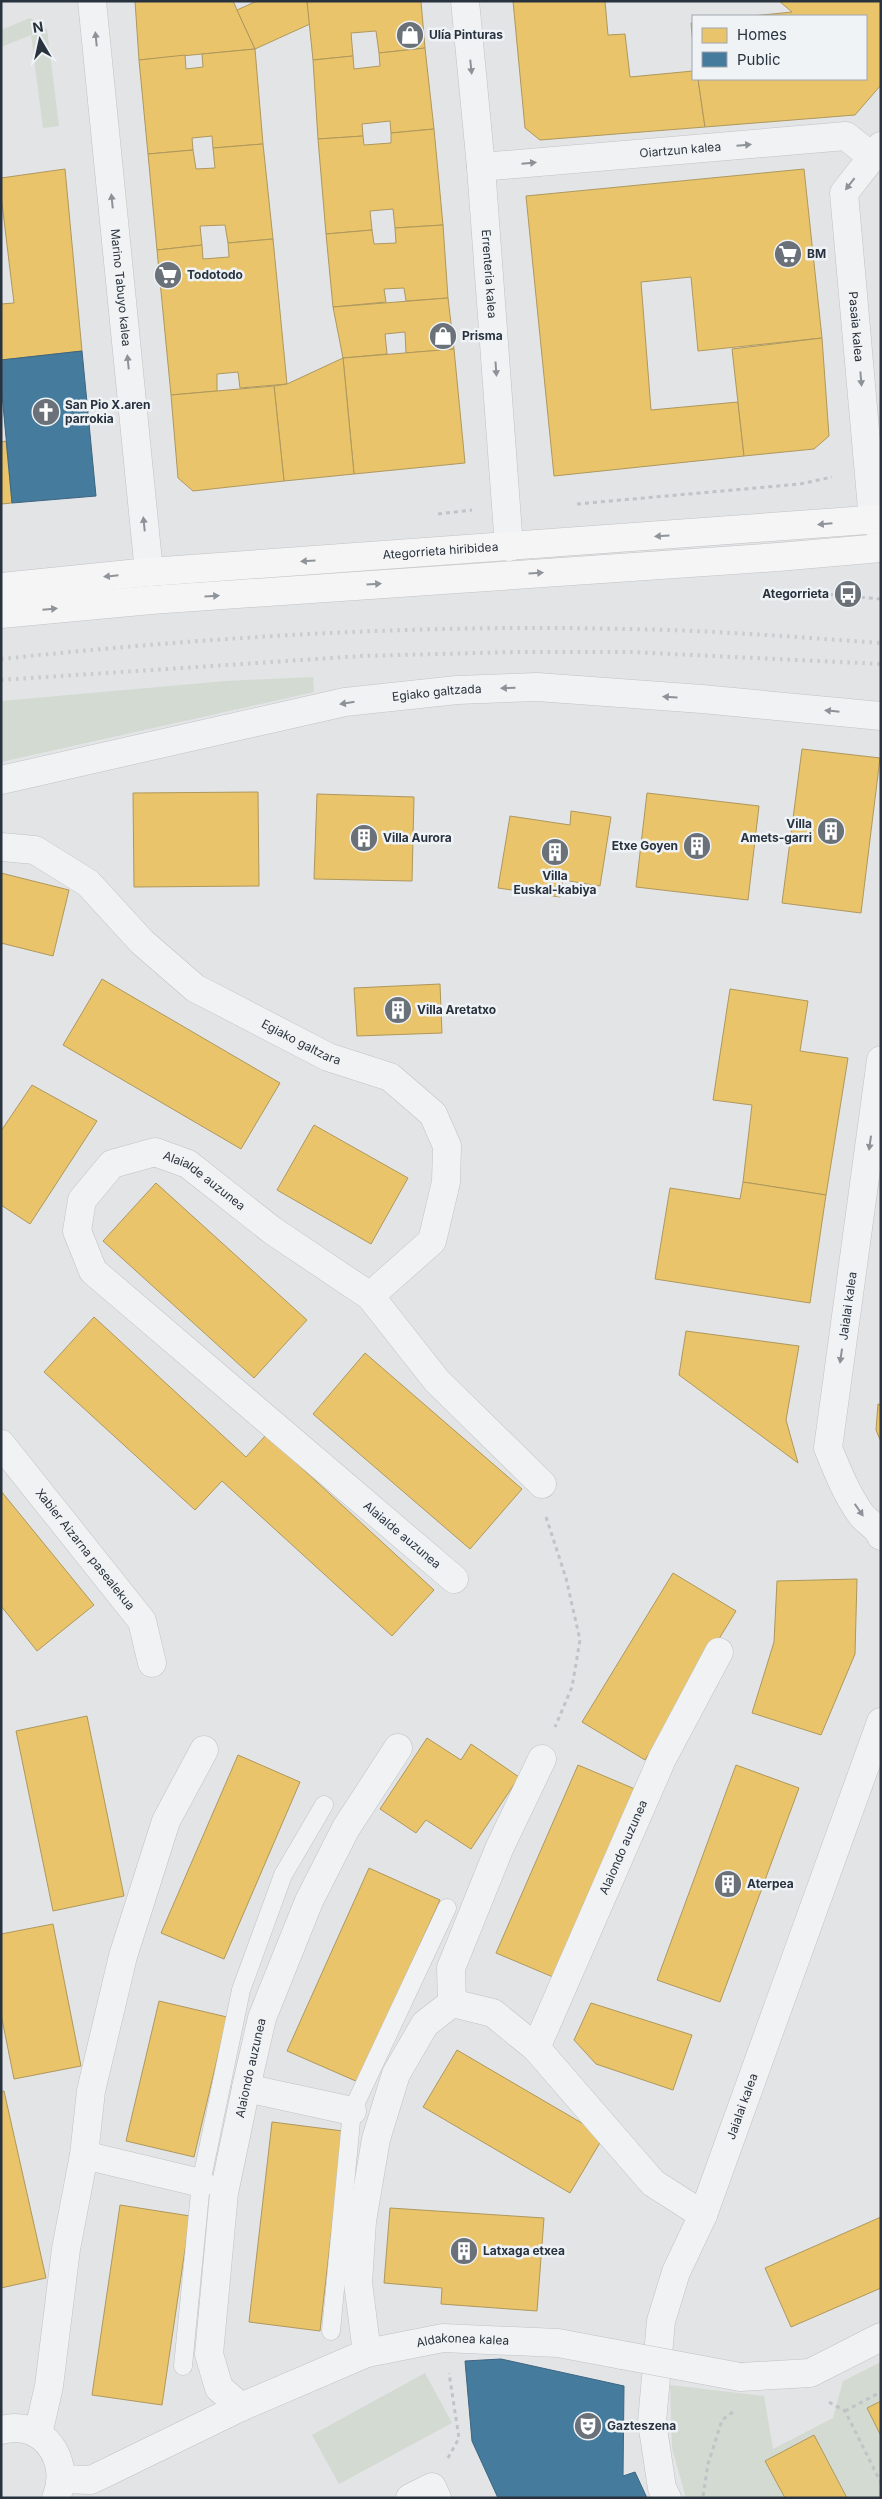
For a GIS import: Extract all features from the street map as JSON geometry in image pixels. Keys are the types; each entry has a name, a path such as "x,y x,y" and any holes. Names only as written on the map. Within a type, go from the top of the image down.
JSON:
{"main road":[{"name":"Ategorrieta hiribidea","path":"1,587 149,572 878,523"},
{"path":"1,614 151,600 768,558 881,548"}],"street":[{"name":"Marino Tabuyo kalea","path":"92,1 149,572"},
{"name":"Errenteria kalea","path":"465,1 481,168 509,547"},
{"name":"Oiartzun kalea","path":"481,168 846,136 876,152"},
{"name":"Pasaia kalea","path":"876,152 844,193 878,523"},
{"name":"Egiako galtzada","path":"1,780 345,702 457,690 537,687 739,702 881,716"},
{"name":"Egiako galtzara","path":"1,847 35,850 88,883 142,942 195,988 328,1058 390,1077 433,1114 447,1146 446,1182 432,1241 370,1296"},
{"name":"Jaialai kalea","path":"880,1533 860,1514 844,1485 828,1448 881,1060"},
{"name":"Alaialde auzunea","path":"454,1579 93,1271 77,1231 82,1200 112,1164 155,1152 188,1164 273,1231 370,1296 437,1381 542,1484"},
{"name":"Xabier Aizarna pasealekua","path":"1,1444 120,1589 142,1621 152,1663"},
{"name":"Alaiondo auzunea","path":"536,2048 662,1759 719,1652"},
{"name":"Jaialai kalea","path":"667,2498 662,2488 652,2422 661,2321 676,2272 703,2215 881,1722"},
{"name":"Alaiondo auzunea","path":"241,2407 219,2388 208,2354 224,2194 262,2018 310,1900 346,1828 398,1748"},
{"path":"38,2434 48,2386 66,2249 84,2154 92,2091 124,1956 166,1821 204,1750"},
{"path":"452,2003 451,1968 499,1849 542,1758"},
{"path":"452,2003 493,2013 536,2048 653,2183 703,2215"},
{"path":"367,2353 358,2283 362,2221 376,2139 396,2074 425,2024 452,2003"},
{"path":"246,2088 352,2111"},
{"path":"84,2154 201,2183"},
{"name":"Aldakonea kalea","path":"59,2488 91,2480 241,2407 367,2353 443,2338 558,2343 740,2377 810,2373 881,2337"},
{"path":"1,2430 10,2428 28,2430 38,2434 49,2443 58,2456 59,2488"}],"lane":[{"path":"184,2366 201,2183 241,1990 283,1874 324,1805"},
{"path":"331,2331 352,2111 447,1908"}],"path":[{"path":"569,505 800,484 832,477"},
{"path":"813,593 881,599"},
{"path":"542,1484 546,1516 566,1578 580,1640 572,1687 542,1758"},
{"path":"426,2494 459,2438 443,2338"},
{"path":"782,2375 845,2411 881,2483"},
{"path":"845,2411 881,2392"},
{"path":"703,2498 708,2464 722,2420 736,2409"}],"shaded area":[{"path":"30,18 47,29 59,126 43,128 31,35 1,47 1,30"},
{"path":"313,677 314,692 1,762 1,701 226,681"},
{"path":"881,2362 881,2498 686,2498 672,2448 670,2385 764,2396 773,2449 833,2418 843,2381"},
{"path":"425,2373 452,2423 339,2484 312,2435"}],"building: Homes":[{"path":"135,1 233,1 255,49 139,60"},
{"path":"257,1 307,1 310,24 255,49 237,10"},
{"path":"307,1 421,1 425,48 379,53 376,31 351,33 353,56 313,60"},
{"path":"513,1 605,1 608,35 625,34 630,77 692,71 692,80 698,80 705,127 540,140 525,128"},
{"path":"779,1 881,1 881,85 855,115 705,127 698,80 867,80 867,15 762,15 792,12"},
{"path":"425,48 434,129 391,133 390,121 362,124 363,136 318,139 313,60 353,56 354,69 380,66 379,53"},
{"path":"255,49 263,144 213,148 212,136 192,138 193,150 148,154 139,60 185,55 186,69 203,67 202,54"},
{"path":"434,129 443,225 395,228 393,209 370,211 372,230 326,234 318,139 363,136 364,145 391,143 391,133"},
{"path":"263,144 273,239 228,243 225,225 200,226 202,245 157,250 148,154 193,150 196,169 215,168 213,148"},
{"path":"65,169 82,351 1,360 1,304 14,303 1,195 1,178"},
{"path":"804,169 822,338 698,351 691,277 641,282 651,410 738,402 744,456 554,476 526,196"},
{"path":"443,225 448,298 406,301 404,288 384,289 386,302 333,307 326,234 372,230 374,244 396,243 395,228"},
{"path":"273,239 287,384 240,388 238,372 217,374 217,391 171,395 157,250 202,245 203,259 229,257 228,243"},
{"path":"448,298 454,349 406,353 405,332 385,334 387,354 343,358 333,307"},
{"path":"822,338 829,436 814,449 744,456 732,349"},
{"path":"454,349 465,463 354,474 343,358"},
{"path":"343,358 354,474 284,481 274,386 287,384"},
{"path":"274,386 284,481 193,491 178,478 171,395"},
{"path":"6,441 12,503 1,504 1,442"},
{"name":"Villa Amets-garri","path":"802,749 880,758 861,913 782,903"},
{"path":"258,792 259,886 134,887 133,793"},
{"name":"Etxe Goyen","path":"647,793 759,806 748,900 636,887"},
{"name":"Villa Aurora","path":"317,794 414,797 412,881 314,879"},
{"name":"Villa Euskal-kabiya","path":"571,811 611,817 600,886 563,880 560,897 498,888 510,816 570,825"},
{"path":"1,873 69,890 53,956 1,943"},
{"path":"102,979 280,1083 241,1149 63,1045"},
{"name":"Villa Aretatxo","path":"440,984 442,1033 357,1036 354,988"},
{"path":"730,989 808,1001 800,1051 848,1058 826,1195 743,1182 752,1105 713,1100"},
{"path":"32,1085 97,1121 30,1224 1,1205 1,1131"},
{"path":"314,1125 408,1178 371,1244 277,1190"},
{"path":"743,1182 826,1195 810,1303 655,1279 670,1188 740,1199"},
{"path":"156,1183 307,1320 254,1378 103,1241"},
{"path":"94,1317 246,1457 266,1435 434,1590 392,1636 222,1481 195,1510 44,1372"},
{"path":"686,1331 799,1346 786,1420 798,1463 679,1375"},
{"path":"365,1353 522,1489 470,1549 313,1414"},
{"path":"878,1404 881,1405 881,1442 876,1430"},
{"path":"1,1491 94,1605 37,1651 1,1606"},
{"path":"673,1573 736,1611 645,1760 582,1722"},
{"path":"857,1579 855,1654 821,1735 752,1713 774,1642 777,1581"},
{"path":"87,1716 124,1896 53,1911 16,1731"},
{"path":"427,1738 461,1760 471,1744 519,1777 471,1849 426,1820 416,1833 380,1809"},
{"path":"238,1755 300,1782 224,1959 161,1933"},
{"path":"578,1765 642,1792 560,1980 496,1953"},
{"name":"Aterpea","path":"736,1765 799,1788 720,2002 657,1980"},
{"path":"369,1868 440,1900 358,2082 287,2051"},
{"path":"53,1924 81,2066 14,2079 1,2014 1,1934"},
{"path":"159,2001 227,2017 194,2157 126,2141"},
{"path":"591,2003 692,2035 673,2090 596,2064 574,2040"},
{"path":"457,2050 604,2136 570,2193 423,2107"},
{"path":"4,2091 46,2278 1,2288 1,2092"},
{"path":"272,2122 343,2131 320,2331 249,2322"},
{"path":"120,2205 190,2216 162,2405 92,2395"},
{"name":"Latxaga etxea","path":"390,2208 544,2218 537,2311 441,2304 442,2288 384,2283"},
{"path":"881,2217 881,2288 791,2327 765,2268"},
{"path":"881,2401 881,2436 867,2408"},
{"path":"814,2435 847,2498 785,2498 765,2461"}],"building: Public":[{"name":"San Pio X.aren parrokia","path":"82,351 96,496 12,503 1,383 1,360"},
{"path":"501,2359 624,2386 623,2476 635,2472 647,2498 498,2498 472,2441 465,2361"}],"railway":[{"path":"1,659 156,644 312,634 468,628 688,631 881,643"},
{"path":"1,680 362,656 515,652 630,652 881,664"}],"place":[{"name":"Ulía Pinturas","path":"410,35"},
{"name":"BM","path":"788,254"},
{"name":"Todotodo","path":"168,275"},
{"name":"Prisma","path":"443,336"},
{"name":"San Pio X.aren parrokia","path":"46,412"},
{"name":"Ategorrieta","path":"848,594"},
{"name":"Villa Amets-garri","path":"831,831"},
{"name":"Villa Aurora","path":"364,838"},
{"name":"Etxe Goyen","path":"697,846"},
{"name":"Villa Euskal-kabiya","path":"555,852"},
{"name":"Villa Aretatxo","path":"398,1010"},
{"name":"Aterpea","path":"728,1884"},
{"name":"Latxaga etxea","path":"464,2251"},
{"name":"Gazteszena","path":"588,2426"}]}
